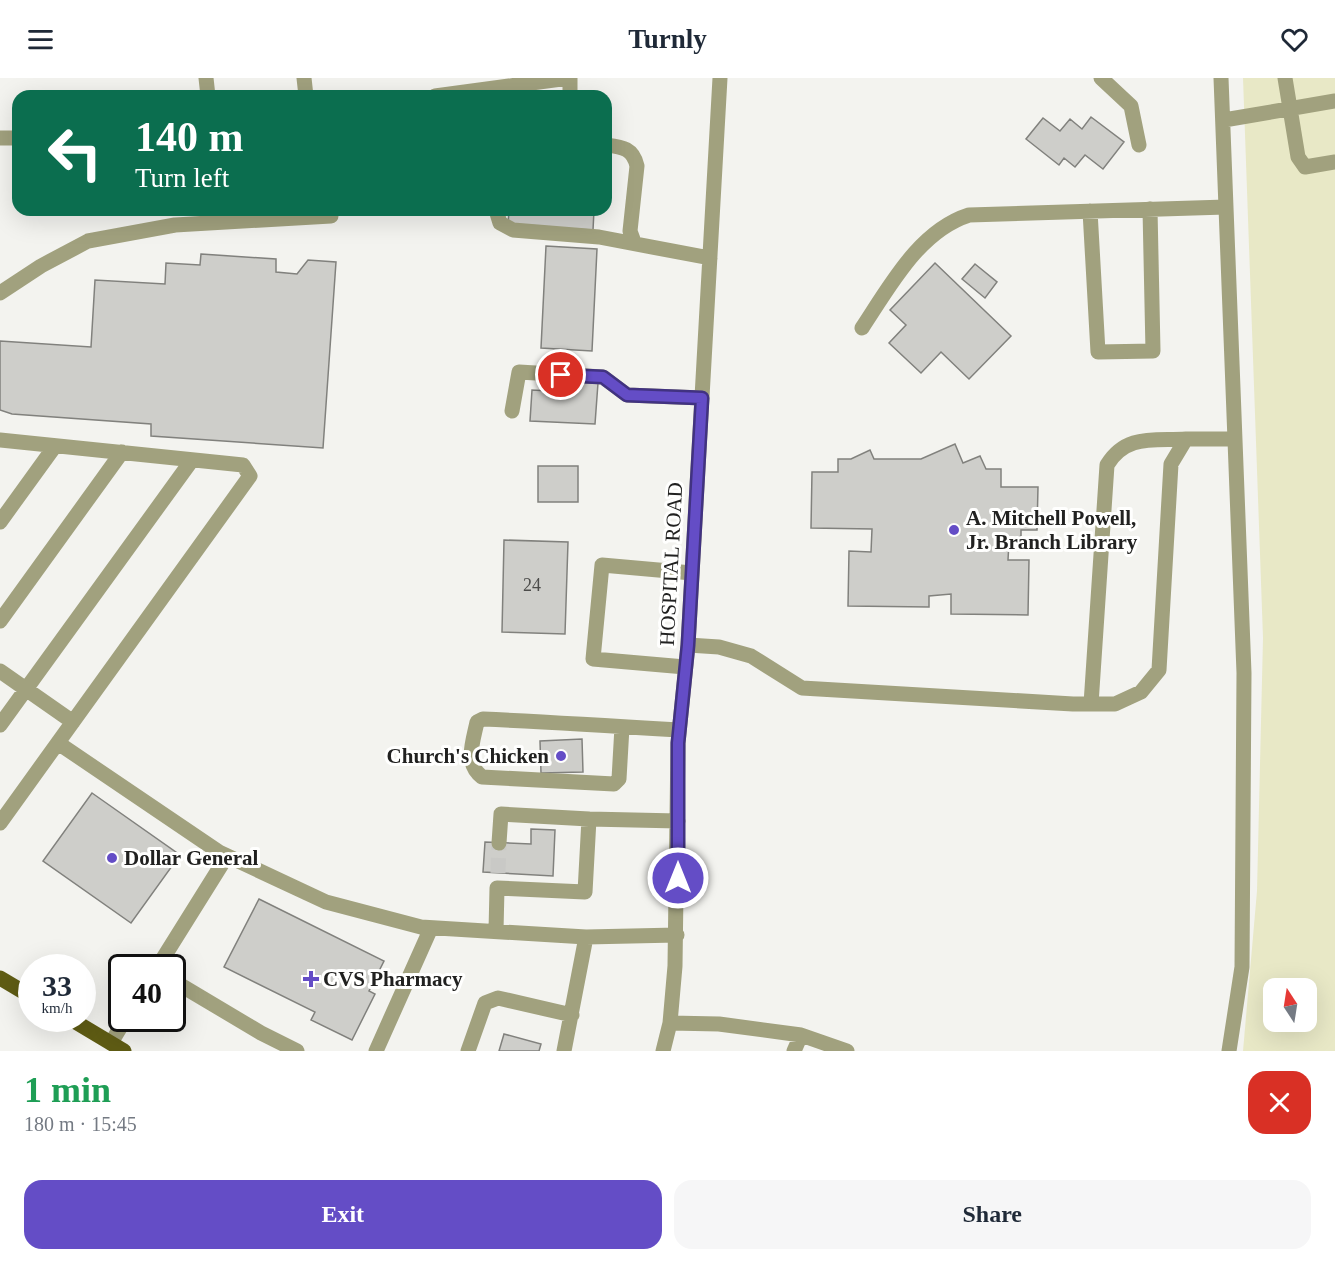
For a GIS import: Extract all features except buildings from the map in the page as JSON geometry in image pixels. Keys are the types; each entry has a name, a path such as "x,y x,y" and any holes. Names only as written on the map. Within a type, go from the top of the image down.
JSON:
{"main road":[{"path":"0,978 18,989"},
{"path":"92,1032 117,1047"}],"street":[{"path":"480,90 569,78"},
{"name":"HOSPITAL ROAD","path":"663,1051 669,1023 677,935 679,730 688,645 720,78"},
{"path":"1101,78 1131,106 1139,145"},
{"path":"1221,78 1233,439 1244,673 1242,967 1229,1051"},
{"path":"1285,78 1298,157 1305,167 1335,162"},
{"path":"1224,120 1335,100"},
{"path":"612,146 625,148 635,158 637,166 630,231 634,242 639,247 710,258"},
{"path":"862,328 900,270 931,237 951,220 969,215 1226,207"},
{"path":"1090,211 1098,352 1153,351 1150,209"},
{"path":"0,293 41,266 88,241 175,225 331,216"},
{"path":"498,216 500,223 513,230 634,242"},
{"path":"512,411 519,372 603,377 627,395 702,398"},
{"path":"688,645 718,647 751,656 802,688 1115,704 1141,692 1159,670 1171,464 1186,439"},
{"path":"1091,704 1107,465 1115,452 1128,443 1233,439"},
{"path":"0,440 243,465 250,476 0,823"},
{"path":"0,522 55,446"},
{"path":"0,621 122,452"},
{"path":"0,724 192,460"},
{"path":"685,667 593,659 602,565 692,573"},
{"path":"0,671 73,722"},
{"path":"622,727 619,779 614,784 482,777 472,766 471,756 477,722 483,719 679,730"},
{"path":"58,743 227,856 326,902 431,928 586,937 677,935"},
{"path":"499,843 501,814 678,821"},
{"path":"496,931 497,880 585,892 589,819"},
{"path":"167,954 227,856"},
{"path":"376,1051 431,928"},
{"path":"564,1051 586,937"},
{"path":"186,988 261,1033 297,1051"},
{"path":"468,1051 485,1003 498,998 572,1015"},
{"path":"669,1023 719,1024 801,1035 847,1051"},
{"path":"117,1047 122,1032"},
{"path":"794,1051 801,1035"}],"green space":[{"path":"1243,78 1335,78 1335,1051 1243,1051 1257,891 1263,638"}],"tunnel":[{"path":"498,873 499,843"}],"place":[{"name":"A. Mitchell Powell, Jr. Branch Library","path":"954,530"},
{"name":"Church's Chicken","path":"561,756"},
{"name":"Dollar General","path":"112,858"},
{"name":"CVS Pharmacy","path":"311,979"}],"route":[{"path":"561,375 603,377 627,395 702,398 688,645 678,743 678,878"}]}
